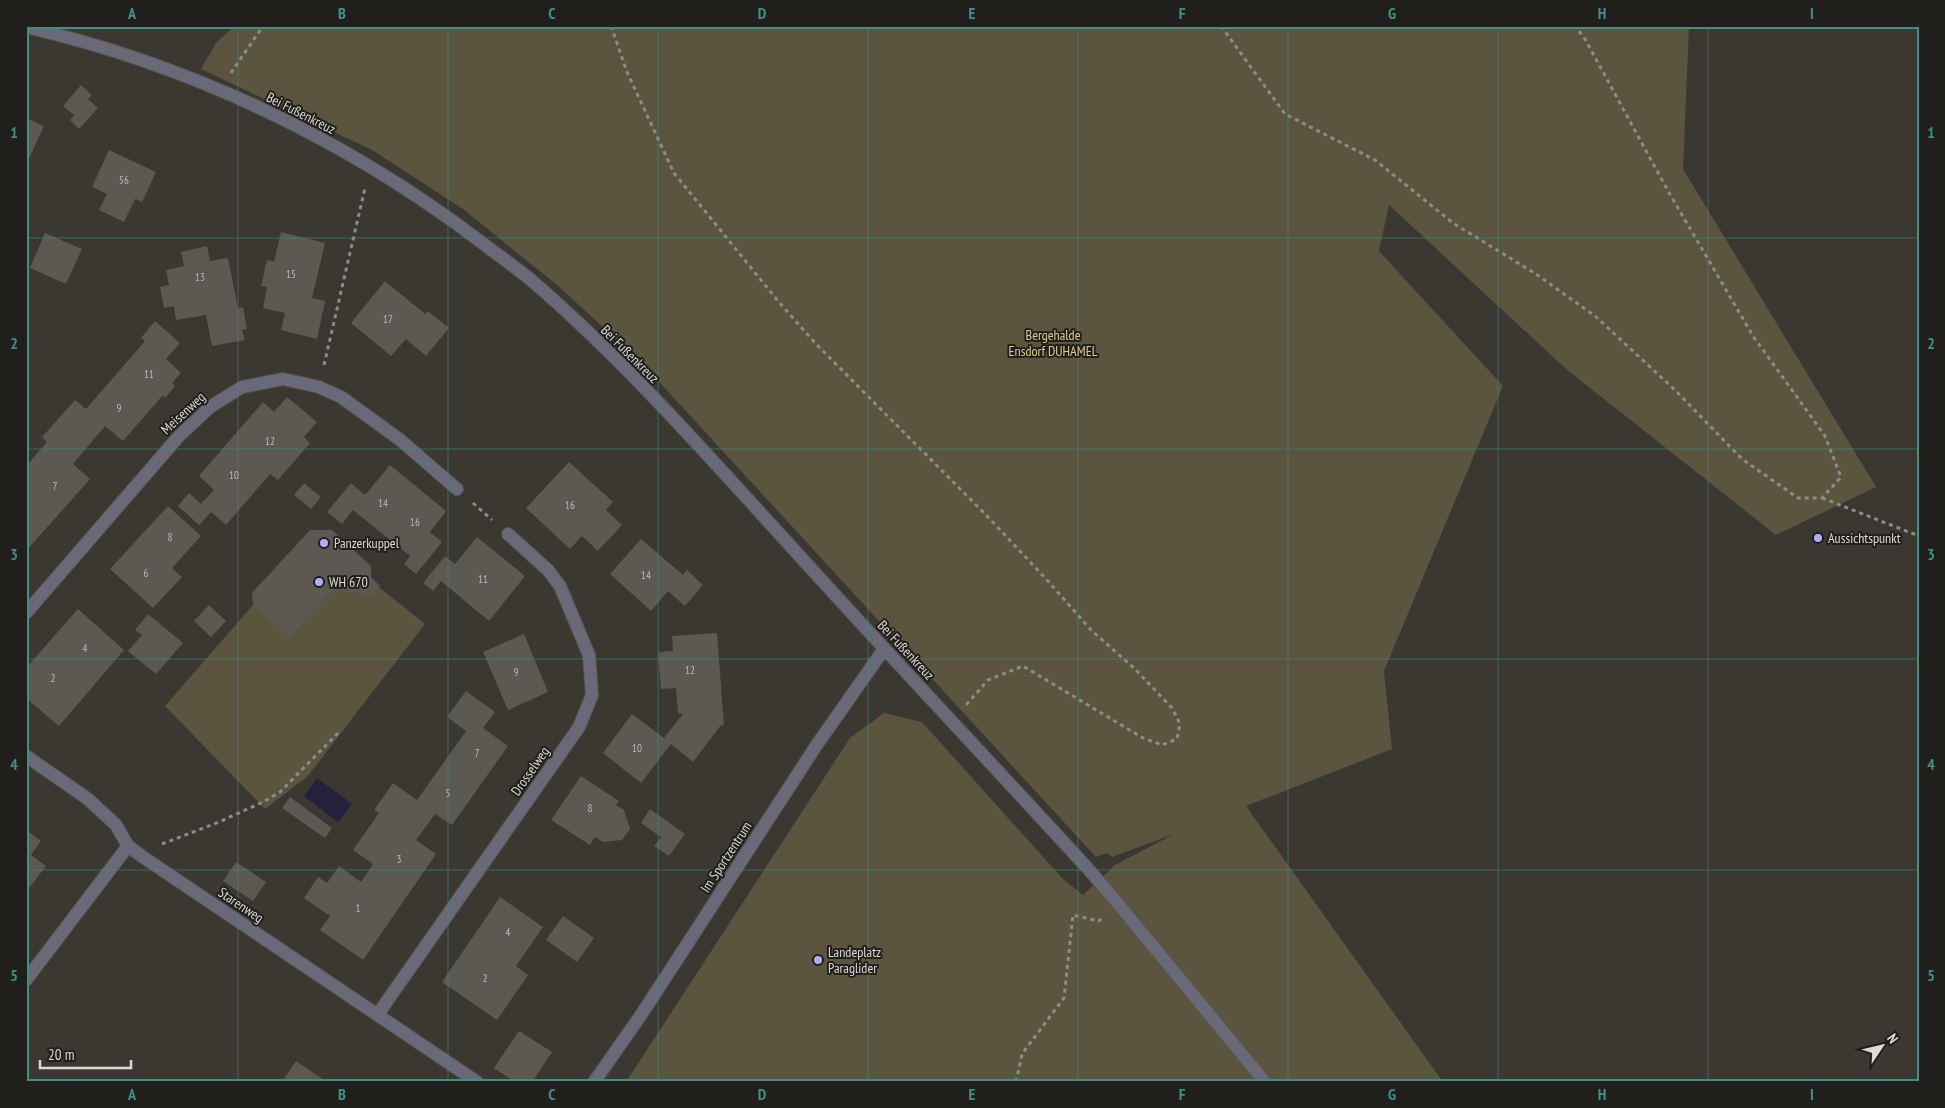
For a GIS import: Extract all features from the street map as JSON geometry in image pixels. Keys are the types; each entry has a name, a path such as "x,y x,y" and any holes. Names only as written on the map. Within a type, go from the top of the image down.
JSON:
{"street":[{"name":"Bei Fußenkreuz","path":"26,27 138,58 219,90 295,126 371,166 437,208 530,280 613,356 693,440 1090,871 1265,1082"},
{"name":"Meisenweg","path":"26,613 179,436 210,406 242,387 283,379 319,388 341,397 399,439 457,489"},
{"name":"Drosselweg","path":"378,1014 579,727 592,695 589,655 560,586 548,570 508,534"},
{"name":"Im Sportzentrum","path":"594,1082 641,1014 816,746 884,649"},
{"path":"26,756 88,799 116,824 128,846 26,980"},
{"name":"Starenweg","path":"128,846 477,1082"}],"path":[{"path":"219,90 263,26"},
{"path":"611,26 627,72 674,173 816,344 1008,538 1091,630 1135,669 1172,708 1180,724 1177,739 1162,745 1143,738 1023,666 988,680 952,721"},
{"path":"1221,26 1285,114 1375,160 1453,223 1536,274 1595,316 1675,390 1742,459 1798,498 1822,498 1919,536"},
{"path":"1576,26 1585,39 1668,191 1753,336 1825,436 1841,477 1822,498"},
{"path":"319,388 362,197 371,166"},
{"path":"457,489 508,534"},
{"path":"143,857 167,841 218,822 263,802 280,792 340,731"},
{"path":"1016,1082 1022,1054 1064,998 1073,915 1099,922 1115,900"}],"green space":[{"name":"Bergehalde Ensdorf DUHAMEL","path":"234,26 1689,26 1683,169 1876,487 1776,535 1566,369 1389,205 1379,251 1503,386 1384,671 1392,749 1246,806 1443,1082 626,1082 850,738 884,713 922,722 1063,879 1083,895 1115,865 1174,834 1112,857 1107,853 1096,857 639,360 557,285 463,209 372,150 201,69 216,43"},
{"path":"314,535 425,624 307,777 265,809 165,706"}],"shaded area":[{"path":"317,778 352,804 338,822 304,796"}],"building":[{"path":"81,85 92,95 88,99 98,108 79,129 70,120 74,115 63,106"},
{"path":"26,118 44,126 26,165"},
{"path":"109,150 156,172 142,202 135,199 124,222 99,210 107,194 92,187"},
{"path":"281,232 325,243 312,298 325,301 317,339 281,330 285,313 263,308 267,287 261,286 267,260 274,262"},
{"path":"45,233 82,249 66,284 30,268"},
{"path":"207,246 210,261 228,258 238,308 243,307 247,329 242,330 245,340 212,346 206,315 176,320 174,306 164,308 160,287 169,285 166,270 184,266 181,252"},
{"path":"385,281 425,314 428,311 449,328 426,356 406,339 391,356 351,323"},
{"path":"155,321 180,343 166,359 181,373 172,383 175,386 165,398 163,395 123,441 105,426 73,464 90,479 26,551 26,466 47,442 42,437 75,400 86,409 145,341 141,338"},
{"path":"287,397 317,422 304,437 310,443 278,480 270,474 226,525 211,512 199,525 178,506 189,493 201,504 214,490 199,476 263,402 274,412"},
{"path":"569,462 613,502 606,510 622,525 598,551 582,536 570,549 526,508"},
{"path":"390,465 446,511 430,532 442,542 416,574 404,564 410,556 353,510 342,524 327,512 351,483 365,495"},
{"path":"304,483 321,497 311,509 294,495"},
{"path":"168,506 201,536 172,568 182,577 153,608 110,569"},
{"name":"WH 670","path":"310,530 332,530 371,566 371,577 380,586 372,595 333,590 289,637 253,603 252,593"},
{"path":"477,537 525,576 489,621 441,581 433,591 423,583 445,556 455,564"},
{"path":"641,539 683,575 687,570 703,585 685,606 668,591 651,611 610,574"},
{"path":"209,605 226,621 211,637 194,621"},
{"path":"78,609 124,650 59,726 26,698 26,668"},
{"path":"148,614 183,643 156,674 128,651 142,635 135,630"},
{"path":"717,633 724,726 721,725 693,762 671,744 641,783 603,753 632,714 664,738 683,714 678,713 676,688 661,689 658,652 673,651 672,636"},
{"path":"524,634 548,692 508,710 483,652"},
{"path":"466,691 495,712 483,728 508,746 452,825 435,814 416,840 436,854 363,960 320,930 330,916 304,898 318,877 327,883 339,866 361,882 373,864 353,850 379,813 374,810 393,783 417,800 466,731 447,717"},
{"path":"581,776 619,801 616,805 624,810 630,829 622,840 603,842 595,837 590,845 551,820"},
{"path":"290,797 332,828 325,838 282,808"},
{"path":"650,809 685,834 669,856 654,846 661,837 641,823"},
{"path":"26,830 41,841 31,855 46,866 26,892"},
{"path":"236,862 266,882 253,901 223,881"},
{"path":"500,897 543,927 516,966 528,975 497,1020 442,982"},
{"path":"563,916 594,938 577,962 546,940"},
{"path":"519,1031 552,1052 532,1082 515,1082 494,1068"},
{"path":"296,1061 327,1082 282,1082"}],"place":[{"name":"Aussichtspunkt","path":"1818,538"},
{"name":"Panzerkuppel","path":"324,543"},
{"name":"WH 670","path":"319,582"},
{"name":"Landeplatz Paraglider","path":"818,960"}]}
